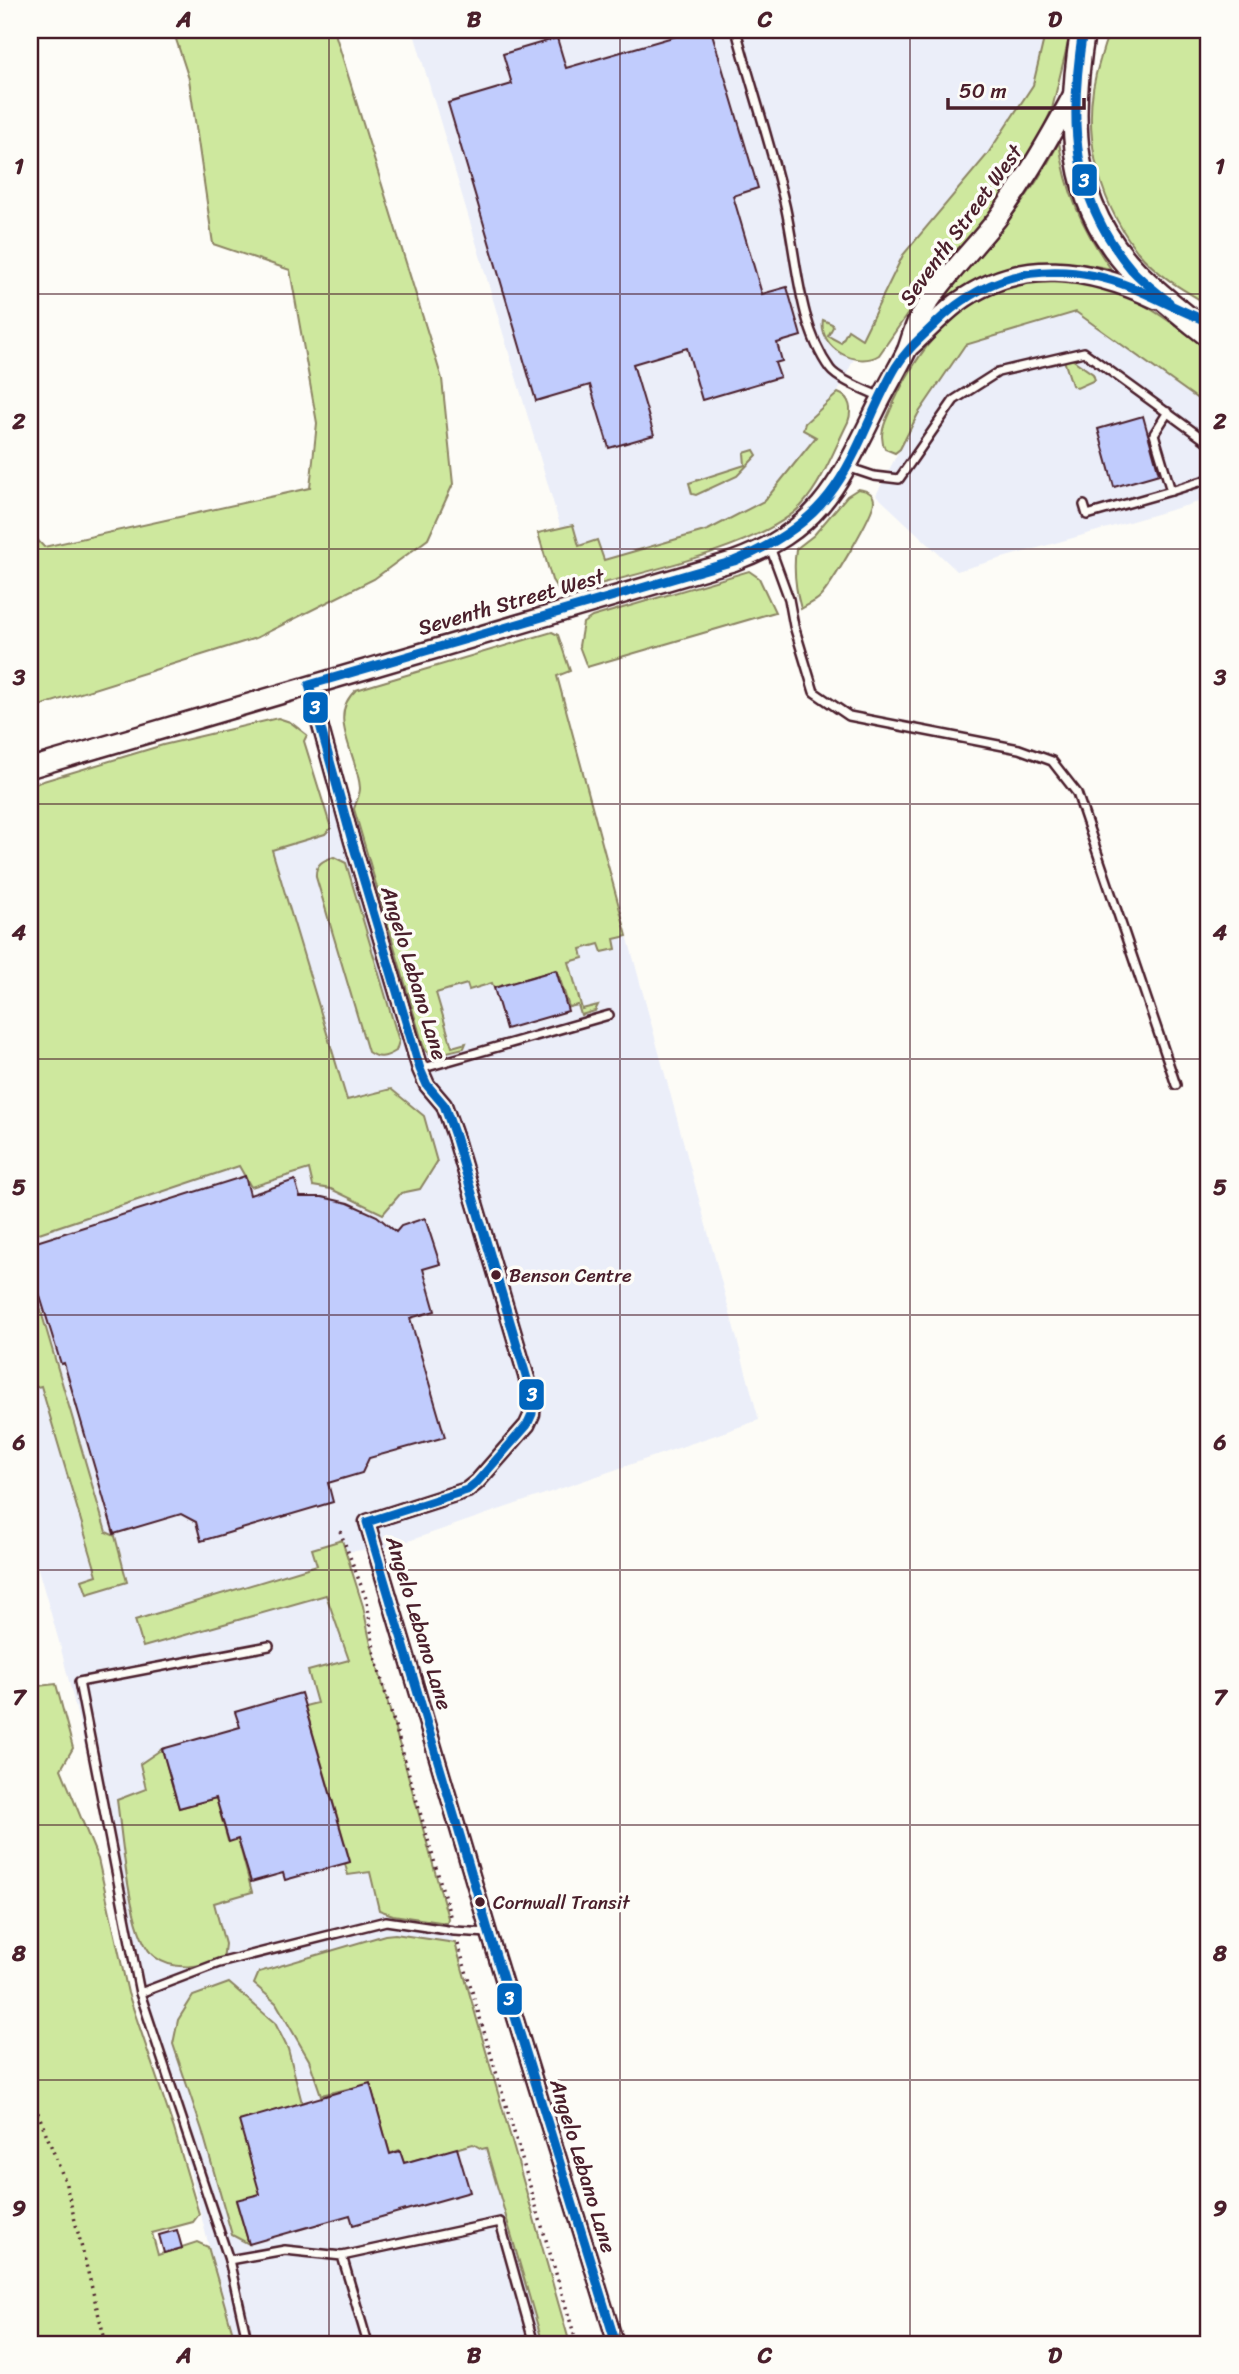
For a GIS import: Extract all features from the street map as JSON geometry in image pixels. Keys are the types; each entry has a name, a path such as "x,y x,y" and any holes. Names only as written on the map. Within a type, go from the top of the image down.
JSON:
{"main road":[{"path":"1083,30 1075,91 1075,149 1081,177 1093,209 1111,243 1134,272 1209,335"},
{"path":"1079,53 1095,30"},
{"path":"1173,306 1209,322"}],"street":[{"name":"Seventh Street West","path":"30,768 734,561 770,546 806,520 829,495 847,467 918,321 936,293 998,217 1039,159 1075,91"},
{"name":"Seventh Street West","path":"906,350 955,304 979,288 1007,278 1040,271 1098,276 1173,306"},
{"name":"Angelo Lebano Lane","path":"309,685 420,1069 427,1085 444,1105 455,1136 533,1399 527,1425 467,1490 368,1522 489,1933 616,2344"}],"lane":[{"path":"736,30 774,160 800,286 817,348 832,372 881,398"},
{"path":"847,467 874,476 900,479 954,400 998,372 1084,352 1209,443"},
{"path":"1168,412 1154,434 1171,491"},
{"path":"1084,505 1087,515 1209,479"},
{"path":"770,546 789,599 793,626 814,692 849,716 1019,749 1052,761 1077,793 1176,1085"},
{"path":"420,1069 609,1015"},
{"path":"248,2344 229,2260 140,1993 79,1682 269,1646"},
{"path":"140,1993 219,1963 386,1921 489,1933"},
{"path":"229,2260 285,2250 342,2256 500,2222 534,2344"},
{"path":"342,2256 368,2344"}],"path":[{"path":"30,2093 65,2181 106,2344"}],"shaded area":[{"path":"413,30 1045,30 1034,86 988,157 904,255 785,502 576,579"},
{"path":"1076,312 1209,407 1209,499 957,571 876,495 918,414 965,345"},
{"path":"574,740 759,1420 391,1547 345,1552 566,2344 233,2344 60,1645 30,1541 30,890"}],"green space":[{"path":"173,30 334,30 442,379 453,484 428,539 374,579 256,638 30,709 30,532 44,547 310,488 317,423 290,270 213,244 189,79"},
{"path":"1046,30 1071,30 1052,109 1033,151 998,206 920,296 879,355 860,359 841,353 827,339 823,320 833,327 828,336 841,343 848,330 862,339 903,255 987,155 1033,85"},
{"path":"1111,30 1209,30 1209,305 1162,275 1137,251 1111,208 1102,184 1095,160 1091,109 1094,84 1104,45"},
{"path":"1059,142 1066,177 1077,209 1111,269 1063,262 1022,265 982,279 941,303 1020,205"},
{"path":"1042,280 1081,281 1120,293 1151,309 1195,340 1209,351 1209,407 1076,312 965,345 918,414 900,449 895,453 885,449 882,432 888,415 905,379 934,337 969,306 1015,286"},
{"path":"1069,357 1093,374 1095,380 1077,388 1072,385 1064,360"},
{"path":"838,393 846,398 849,405 848,422 815,487 801,506 781,522 723,549 561,594 552,580 538,533 573,525 579,546 597,540 604,560 708,530 764,501 816,437 803,430 805,423"},
{"path":"754,450 757,455 737,476 696,495 692,494 689,483 745,465 744,453"},
{"path":"858,489 869,492 874,498 867,520 825,591 818,599 801,609 795,579 796,549 814,535 847,496"},
{"path":"749,571 759,578 775,612 587,667 579,646 583,623 592,617"},
{"path":"552,632 558,635 570,671 557,676 627,936 614,939 616,949 602,952 599,944 581,949 583,958 569,962 582,1009 598,1005 595,1011 581,1015 578,1005 569,1007 557,970 494,988 492,983 469,990 467,984 436,993 452,1047 466,1043 464,1048 431,1056 423,1045 354,809 360,788 344,724 347,700 356,690"},
{"path":"278,718 290,722 307,735 304,741 331,828 325,834 272,850 347,1100 391,1089 424,1116 437,1162 420,1189 401,1193 383,1214 331,1189 313,1186 309,1169 251,1187 239,1166 30,1236 30,785 163,745"},
{"path":"334,857 346,863 399,1041 396,1051 385,1056 378,1057 368,1052 316,877 320,863"},
{"path":"30,1274 106,1532 115,1536 127,1582 87,1594 82,1580 97,1575 41,1386 30,1389"},
{"path":"342,1540 363,1606 448,1918 447,1923 393,1915 379,1910 370,1872 348,1875 345,1864 350,1861 305,1706 317,1703 308,1671 349,1660 326,1595 143,1647 135,1620 317,1565 312,1549"},
{"path":"30,1650 38,1686 56,1684 73,1748 61,1769 98,1859 128,1993 174,2129 199,2214 193,2222 152,2233 158,2255 197,2242 208,2247 236,2344 30,2344"},
{"path":"162,1749 179,1808 216,1798 228,1841 238,1839 252,1892 214,1903 225,1944 223,1960 188,1966 171,1965 155,1957 146,1946 139,1930 128,1884 117,1800 146,1789 140,1764"},
{"path":"395,1934 455,1943 570,2344 543,2344 486,2148 482,2149 473,2144 404,2163 399,2150 390,2154 370,2084 321,2095 309,2060 276,2003 254,1984 259,1972"},
{"path":"229,1983 275,2023 288,2049 302,2103 260,2194 236,2201 249,2244 232,2235 202,2130 173,2044 178,2020 193,1996"}],"building":[{"path":"697,30 711,30 758,188 733,196 762,294 787,287 801,336 777,343 782,361 775,363 780,377 702,400 687,348 633,364 654,435 609,448 590,385 536,401 448,103 512,84 503,54 557,38 566,68"},
{"path":"1143,416 1159,474 1114,487 1098,429"},
{"path":"556,970 568,1011 506,1029 494,988"},
{"path":"245,1176 250,1195 295,1180 300,1197 322,1197 348,1203 377,1216 396,1232 401,1226 425,1218 440,1264 423,1269 435,1311 410,1318 445,1437 369,1458 362,1473 328,1483 333,1502 201,1541 196,1522 181,1514 114,1534 64,1363 61,1364 30,1264 30,1244"},
{"path":"301,1693 350,1862 285,1880 283,1873 251,1882 238,1839 229,1842 216,1798 179,1808 162,1749 240,1727 235,1712"},
{"path":"370,2083 390,2154 400,2151 404,2163 457,2148 470,2192 353,2225 350,2215 249,2244 236,2200 260,2194 239,2121"},
{"path":"177,2230 182,2248 164,2253 159,2235"}],"transit line":[{"name":"3","path":"1083,30 1076,95 1076,126 1086,186 1096,214 1132,270 1169,302"},
{"name":"3","path":"616,2344 489,1933 367,1522 467,1490 527,1425 532,1414 533,1399 455,1136 444,1105 427,1085 420,1069 309,685 734,561 774,542 798,526 829,495 849,464 896,367 919,339 952,308 1008,278 1050,272 1095,276 1139,290 1209,322"}],"place":[{"name":"Benson Centre","path":"496,1275"},
{"name":"Cornwall Transit","path":"480,1902"}]}
